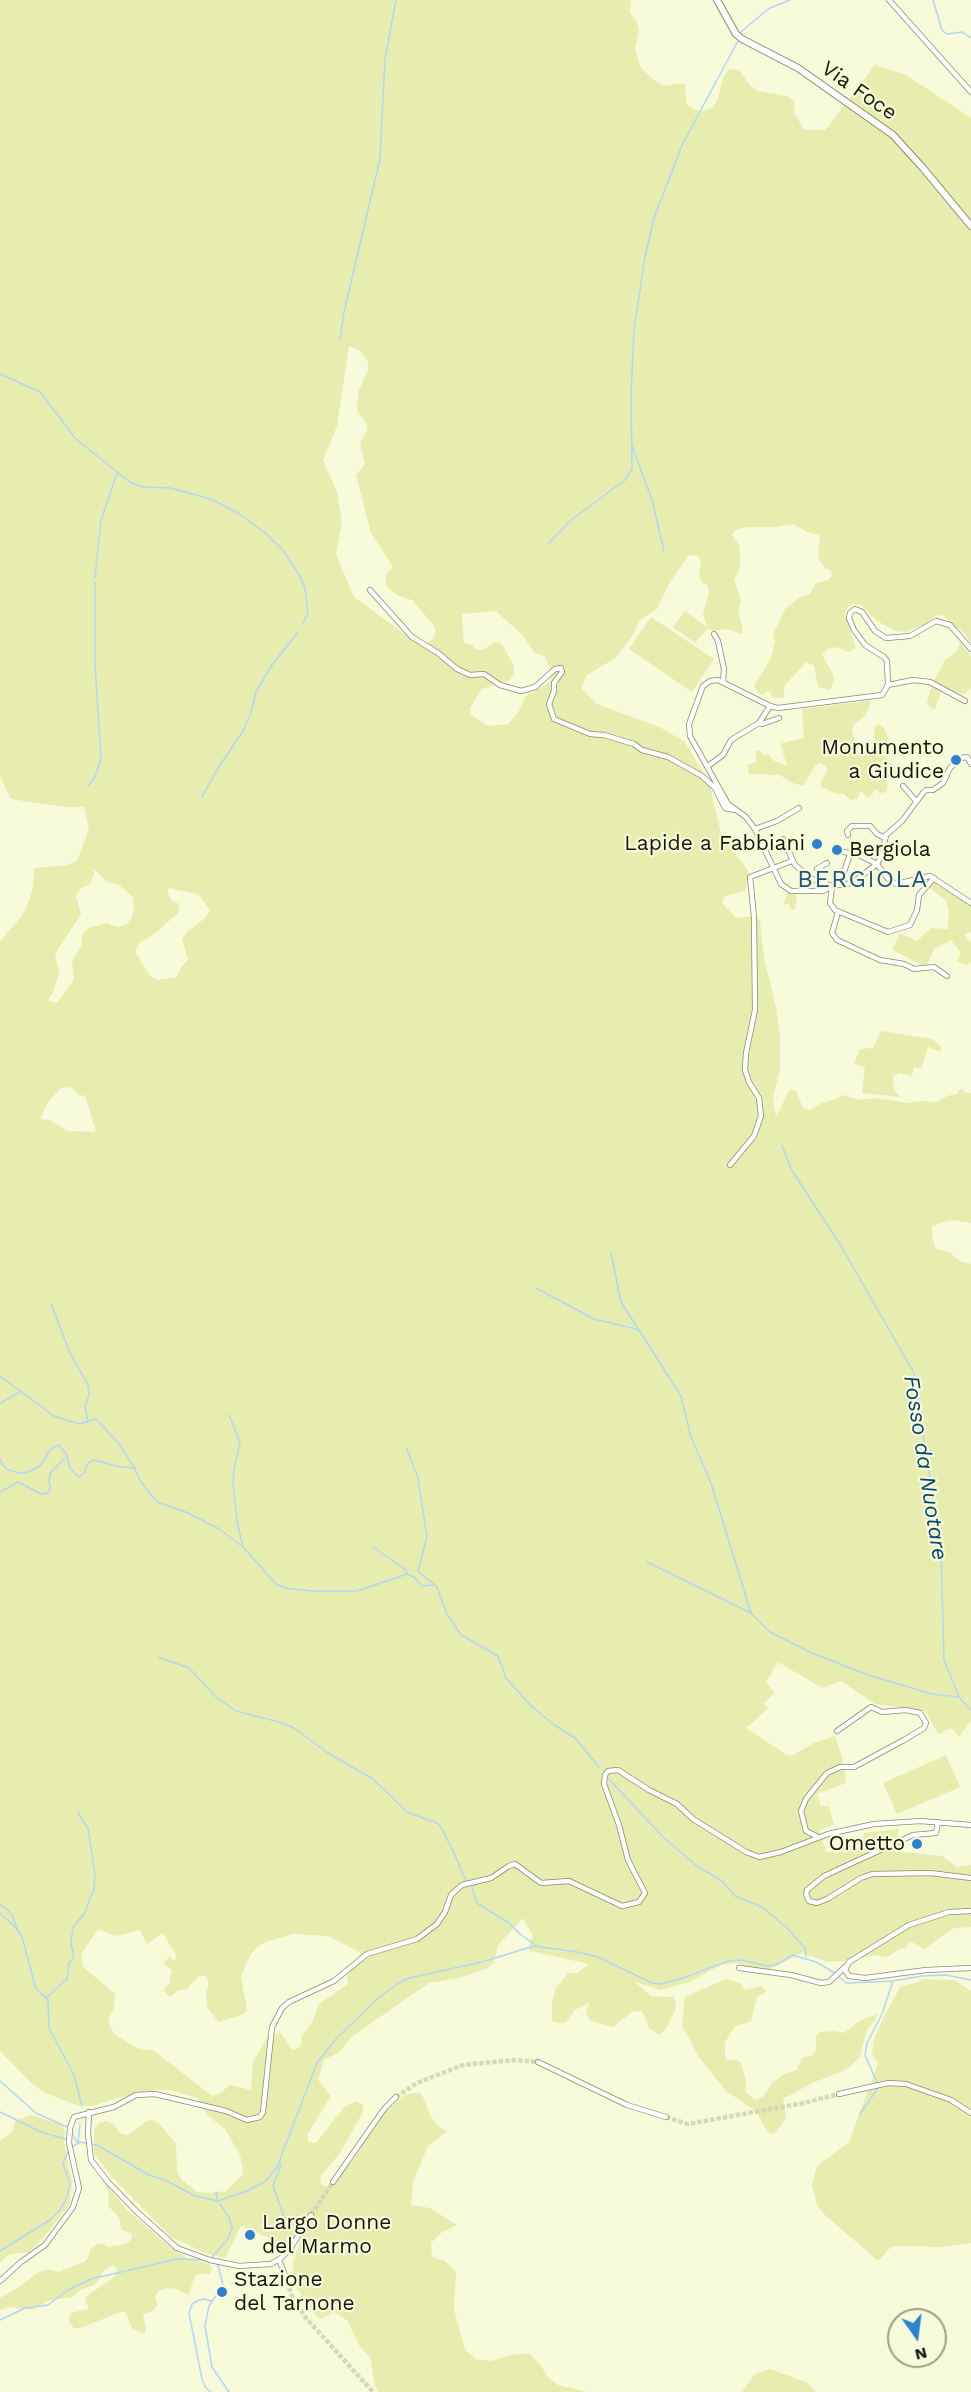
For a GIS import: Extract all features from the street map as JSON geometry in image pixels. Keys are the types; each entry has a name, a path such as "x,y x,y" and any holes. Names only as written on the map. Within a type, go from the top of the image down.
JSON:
{"main road":[{"name":"Via Foce","path":"717,0 736,34 742,39 798,68 893,135 971,226"}],"street":[{"path":"889,0 971,92"},
{"path":"370,590 412,637 438,653 457,669 470,675 484,674 508,689 521,691 535,687 555,669 561,668 562,672 554,684 549,704 554,719 590,734 604,735 668,757 702,776 715,788 725,808 746,817 755,829 781,884 791,891 817,892 832,886 852,883 877,864 882,855 885,838 926,790 933,790 943,783 950,768 960,758 967,757 971,764"},
{"path":"734,810 722,796 690,736 689,724 703,686 710,681 723,682 770,706 786,708 882,695 888,685 889,672 884,657 865,645 851,624 849,613 855,609 862,612 876,631 886,638 910,636 936,621 950,625 971,649"},
{"path":"714,634 718,641 724,669 723,682"},
{"path":"888,685 913,680 930,682 965,701"},
{"path":"708,766 723,755 731,740 759,723 770,706"},
{"path":"759,723 779,718"},
{"path":"903,786 916,801"},
{"path":"755,829 777,821 799,808"},
{"path":"848,835 849,828 852,826 870,826 877,834 885,838"},
{"path":"783,838 792,861 799,870 812,879 832,886"},
{"path":"837,851 857,854 877,864 889,880 896,884 926,876 934,878 971,903"},
{"path":"850,854 846,869 832,886 830,903 838,912 885,932 910,925 917,910 918,895 934,878"},
{"path":"730,1165 754,1136 761,1116 759,1098 745,1070 746,1053 755,1010 754,917 750,877 792,861"},
{"path":"817,869 827,863"},
{"path":"838,912 832,933 837,940 880,960 904,964 914,969 934,967 948,976"},
{"path":"818,1837 806,1831 801,1811 806,1799 827,1773 840,1767 854,1767 924,1728 926,1723 920,1713 906,1710 882,1712 872,1707 837,1731"},
{"path":"0,2281 45,2245 73,2207 79,2188 69,2144 72,2120 78,2115 114,2107 136,2096 155,2094 226,2111 247,2120 260,2117 272,2027 282,2008 289,2002 334,1981 367,1954 417,1939 437,1924 445,1912 451,1895 462,1884 491,1878 515,1864 541,1883 569,1881 622,1906 639,1902 645,1893 628,1860 604,1784 605,1775 612,1769 618,1770 676,1804 693,1819 759,1857 774,1854 818,1837 874,1824 938,1822 971,1825"},
{"path":"938,1822 936,1833 913,1835 824,1876 807,1890 809,1901 817,1903 827,1899 861,1878 872,1874 930,1873 971,1878"},
{"path":"739,1968 791,1975 821,1983 830,1982 849,1962 909,1924 949,1912 971,1911"},
{"path":"846,1967 846,1973 854,1978 934,1969 971,1968"},
{"path":"538,2062 627,2105 666,2117"},
{"path":"839,2094 888,2083 906,2084 960,2104 971,2113"},
{"path":"333,2182 384,2109 396,2097"},
{"path":"89,2112 88,2133 91,2160 108,2182 137,2212 177,2248 210,2260 239,2266 270,2264 279,2260 290,2249 311,2215"},
{"path":"279,2260 285,2276"}],"green space":[{"path":"0,0 631,0 630,13 639,29 635,49 641,68 655,81 665,86 685,83 686,103 693,109 703,111 712,108 718,99 723,78 729,69 739,70 750,85 758,91 787,96 795,102 794,112 804,130 825,130 875,65 906,75 971,118 971,643 965,634 942,615 935,616 924,625 904,632 896,631 877,621 861,605 853,604 847,608 845,615 856,648 849,652 835,647 827,649 822,655 833,674 834,680 830,690 818,687 814,666 806,662 785,685 783,698 772,698 770,691 765,692 765,695 759,694 754,686 771,658 775,641 773,635 785,609 799,598 810,594 816,583 828,580 832,576 831,570 825,568 819,559 819,535 807,532 793,524 776,527 747,527 735,530 732,535 739,544 740,550 740,568 734,579 741,601 738,613 742,635 728,629 713,631 708,628 695,643 673,627 685,611 707,627 703,614 709,593 708,586 701,582 699,575 701,560 696,555 688,556 670,582 657,609 639,621 633,635 615,658 587,675 581,688 597,704 659,727 684,741 709,782 722,838 748,870 749,877 745,891 725,896 722,903 736,918 756,916 760,921 764,958 776,1007 780,1037 780,1068 773,1099 776,1117 790,1089 796,1091 803,1108 810,1110 842,1095 861,1100 875,1098 909,1103 938,1102 947,1096 957,1094 961,1088 966,1093 971,1093 971,1223 953,1220 942,1222 932,1227 932,1236 936,1249 949,1252 960,1261 971,1264 971,1720 959,1737 951,1728 938,1734 925,1711 875,1704 841,1681 822,1688 778,1662 766,1682 775,1693 763,1704 769,1708 746,1728 787,1755 793,1755 814,1743 835,1736 843,1761 846,1783 817,1794 821,1806 829,1806 834,1825 820,1830 826,1852 861,1850 864,1833 899,1829 895,1851 942,1856 957,1867 971,1865 971,1927 954,1928 924,1949 912,1942 909,1943 905,1948 897,1950 890,1956 875,1955 854,1960 828,1962 802,1953 768,1970 749,1968 736,1963 721,1965 689,1982 661,1990 635,1982 651,1996 674,1997 676,2008 666,2029 659,2035 649,2028 641,2011 632,2012 613,2027 590,2021 586,2011 590,2002 575,2010 566,2022 552,2021 552,2002 556,1988 568,1973 577,1973 589,1964 530,1951 528,1947 533,1936 523,1918 498,1945 494,1963 486,1969 458,1978 429,1983 351,2038 339,2052 324,2060 318,2080 331,2096 307,2135 309,2142 316,2143 344,2107 357,2101 363,2105 363,2112 340,2153 321,2176 320,2183 326,2187 332,2184 355,2158 369,2132 383,2114 405,2095 419,2092 431,2117 439,2127 447,2131 428,2146 413,2182 411,2205 430,2208 457,2225 442,2232 431,2243 432,2257 445,2261 456,2272 454,2309 465,2350 476,2359 490,2361 517,2354 530,2354 547,2376 558,2385 587,2392 378,2392 370,2357 360,2347 347,2320 334,2312 322,2319 315,2315 294,2284 293,2263 302,2235 302,2227 299,2227 286,2245 241,2226 225,2258 208,2254 171,2237 110,2175 94,2153 94,2130 99,2123 106,2121 113,2124 121,2134 128,2135 145,2122 152,2120 158,2122 176,2144 177,2172 181,2179 197,2192 226,2191 242,2176 240,2155 225,2129 207,2115 198,2098 169,2090 154,2090 92,2106 76,2105 33,2085 0,2051 0,941 21,917 28,904 33,888 34,868 67,865 77,861 89,829 84,807 64,807 11,799 0,777","holes":["349,346 361,351 368,362 368,370 359,390 357,405 358,412 367,423 367,430 360,443 365,464 356,475 371,533 393,567 386,574 386,586 398,596 412,600 436,631 432,639 423,647 354,597 336,555 342,522 337,492 323,460 337,426","496,611 523,636 534,652 545,657 553,675 548,683 525,697 519,711 508,724 488,726 471,715 470,708 482,689 510,680 514,674 514,666 502,644 495,642 483,650 476,650 471,644 464,643 462,614","93,868 107,882 118,884 133,897 132,918 126,925 117,927 107,923 88,928 82,935 82,945 72,961 74,980 57,1003 52,1002 48,1000 59,973 55,954 81,914 76,896 81,888 90,884 94,875","167,888 198,894 210,910 204,919 188,931 182,939 188,960 181,967 177,977 158,980 150,976 135,952 139,943 157,932 178,913 179,904 170,899","71,1087 80,1096 85,1095 96,1132 67,1131 50,1120 40,1119 48,1102 61,1088","98,1929 115,1936 140,1930 147,1944 163,1933 177,1957 174,1961 170,1956 163,1964 171,1969 172,1973 169,1977 170,1983 163,1990 170,1997 177,1991 187,1989 199,1976 206,1976 209,1984 206,1994 207,2008 219,2022 244,2014 247,2010 241,1976 251,1954 258,1946 266,1942 293,1934 328,1936 369,1957 351,1970 347,1976 348,1984 319,2004 298,2048 292,2050 281,2033 268,2036 253,2062 251,2090 230,2085 219,2094 212,2096 153,2050 139,2049 114,2034 108,2021 114,2007 115,1994 83,1967 81,1954"]},
{"path":"651,617 714,659 692,692 629,649"},
{"path":"960,642 971,656 971,688 963,695 944,688 935,709 930,707 927,703 932,684 945,660 957,651"},
{"path":"872,700 865,716 854,724 852,730 858,751 863,753 876,751 874,728 879,724 884,728 890,743 883,755 901,772 886,781 888,787 886,792 880,793 876,789 869,798 860,791 857,799 851,800 844,794 821,787 827,768 821,762 815,766 803,786 790,782 780,775 749,774 747,765 756,762 756,751 759,750 763,755 768,754 774,761 787,766 781,746 782,743 804,738 802,709"},
{"path":"935,880 965,899 971,906 971,932 964,934 971,943 971,962 967,965 957,961 961,953 951,940 934,949 926,967 892,950 900,933 917,941 931,928 948,929 949,911 946,900 928,887"},
{"path":"787,893 797,895 795,909 792,910 789,904 783,905"},
{"path":"881,1031 932,1039 941,1046 940,1052 928,1047 921,1068 914,1067 912,1076 899,1073 893,1076 894,1090 901,1097 862,1093 865,1067 854,1064 860,1049 873,1048"},
{"path":"946,1755 960,1787 897,1814 883,1783"},
{"path":"726,1979 740,1983 745,1990 761,1986 766,1992 757,1997 751,2021 735,2026 725,2042 727,2060 737,2060 741,2063 746,2081 745,2091 755,2100 764,2096 772,2083 783,2075 797,2070 802,2057 812,2056 816,2050 816,2036 820,2032 844,2033 859,2021 878,2014 867,2029 860,2057 846,2070 812,2083 783,2099 786,2118 775,2133 770,2134 767,2131 756,2111 726,2091 698,2056 682,2025 685,1997"},
{"path":"923,1979 954,1980 971,1991 971,2243 943,2247 892,2246 878,2261 825,2215 817,2205 812,2185 817,2166 849,2142 878,2063 872,2053 874,2039 884,2016 901,1986"},
{"path":"32,2115 62,2125 65,2130 64,2142 72,2182 70,2204 29,2252 10,2254 0,2262 0,2141 12,2132 16,2120"},
{"path":"104,2182 125,2208 165,2243 183,2256 209,2264 212,2269 210,2274 197,2274 189,2295 176,2289 167,2288 158,2291 155,2296 157,2305 154,2310 143,2315 146,2329 144,2334 132,2329 123,2311 80,2328 74,2328 69,2322 70,2313 88,2309 89,2306 85,2302 86,2297 115,2276 117,2270 114,2265 103,2271 96,2284 81,2290 72,2297 47,2301 34,2310 9,2307 0,2310 0,2298 37,2273 49,2269 59,2272 84,2262 88,2258 90,2249 98,2244 108,2247 126,2244 131,2240 132,2234 121,2229 119,2217 108,2206 109,2194"},
{"path":"770,2369 808,2383 816,2392 742,2392 755,2374"}],"waterway":[{"path":"340,340 344,312 380,159 385,59 396,0"},
{"path":"741,32 768,9 790,0"},
{"path":"933,0 942,30 947,34 962,32 971,38"},
{"path":"549,543 570,521 625,480 632,469 631,394 634,330 645,257 654,218 682,145 738,41"},
{"path":"0,374 40,392 76,439 131,483 143,487 170,488 211,499 238,513 264,532 283,550 300,576 305,588 308,612 303,624"},
{"path":"632,446 652,500 664,551"},
{"path":"95,577 101,520 117,473"},
{"path":"88,786 95,777 101,759 95,665 95,582"},
{"path":"202,797 243,731 251,713 256,692 272,665 298,632"},
{"name":"Fosso da Nuotare","path":"782,1145 791,1169 841,1246 914,1373 941,1552 944,1660 959,1697 971,1710"},
{"path":"611,1253 621,1302 681,1396 691,1437 711,1483 751,1613 770,1632 812,1653 868,1675 932,1694 959,1697"},
{"path":"536,1288 594,1319 640,1330"},
{"path":"51,1304 70,1353 88,1385 89,1395 85,1406 88,1422"},
{"path":"0,1376 54,1416 79,1424 96,1419 119,1444 141,1482 157,1502 188,1513 219,1529 243,1547 276,1584 285,1588 311,1591 357,1591 407,1574"},
{"path":"0,1403 20,1392"},
{"path":"229,1415 240,1442 233,1483 237,1521 243,1547"},
{"path":"0,1458 8,1470 28,1472 40,1466 50,1450 58,1445 66,1453 70,1468 79,1477 84,1473 88,1463 94,1460 133,1468"},
{"path":"407,1449 418,1478 427,1537 418,1571 437,1587 447,1614 461,1635 498,1656 506,1678 531,1706 575,1738 599,1767"},
{"path":"0,1492 18,1482 41,1494 48,1493 51,1472 65,1458"},
{"path":"373,1547 406,1570 407,1574 414,1577 422,1586 433,1585"},
{"path":"647,1562 751,1613"},
{"path":"158,1657 189,1668 217,1698 236,1711 294,1728 328,1753 373,1779 407,1812 437,1823 466,1881 470,1881 477,1903 509,1923 537,1946"},
{"path":"608,1778 664,1838 697,1866 722,1881 735,1896 762,1907 786,1927 805,1948 806,1957"},
{"path":"47,1997 67,1979 69,1963 74,1957 71,1943 73,1927 84,1914 94,1889 95,1874 88,1829 78,1812"},
{"path":"0,1904 12,1914 17,1929"},
{"path":"0,1913 22,1937 36,1989 48,2000 49,2028 74,2075 82,2106"},
{"path":"91,2144 195,2196 218,2201 247,2191 266,2181 277,2167 317,2063 335,2040 376,2000 409,1978 482,1962 534,1946 598,1957 652,1983 661,1984 728,1961 741,1960 768,1966 778,1964 792,1955 816,1962 835,1973"},
{"path":"838,1976 846,1983 946,1975 971,1980"},
{"path":"859,2115 879,2087 865,2055 867,2043 882,2014 893,1981"},
{"path":"0,2081 36,2113 67,2127"},
{"path":"0,2112 41,2132 65,2139"},
{"path":"78,2142 80,2124"},
{"path":"73,2135 77,2142"},
{"path":"72,2147 80,2142 86,2143"},
{"path":"0,2251 50,2220 60,2210 66,2200 70,2184 63,2163 69,2150"},
{"path":"281,2164 273,2186 284,2217 299,2229 292,2240"},
{"path":"216,2192 217,2199"},
{"path":"212,2257 227,2240 232,2228 229,2217 220,2204"},
{"path":"0,2320 25,2308 48,2305 68,2290 91,2279 177,2259 205,2260"},
{"path":"215,2263 218,2265 223,2285 209,2306 205,2326 212,2367 229,2392"},
{"path":"211,2301 199,2300 192,2304 189,2313 202,2379 205,2387 211,2392"}],"tunnel":[{"path":"396,2097 417,2083 463,2065 514,2060 538,2062"},
{"path":"666,2117 688,2124 804,2103 839,2094"},
{"path":"311,2215 333,2182"},
{"path":"285,2275 293,2299 306,2318 373,2392"}],"place":[{"name":"Monumento a Giudice","path":"956,760"},
{"name":"Lapide a Fabbiani","path":"817,844"},
{"name":"Bergiola","path":"837,850"},
{"name":"Ometto","path":"917,1844"},
{"name":"Largo Donne del Marmo","path":"250,2235"},
{"name":"Stazione del Tarnone","path":"222,2292"}],"district":[{"name":"BERGIOLA","path":"863,880"}]}
